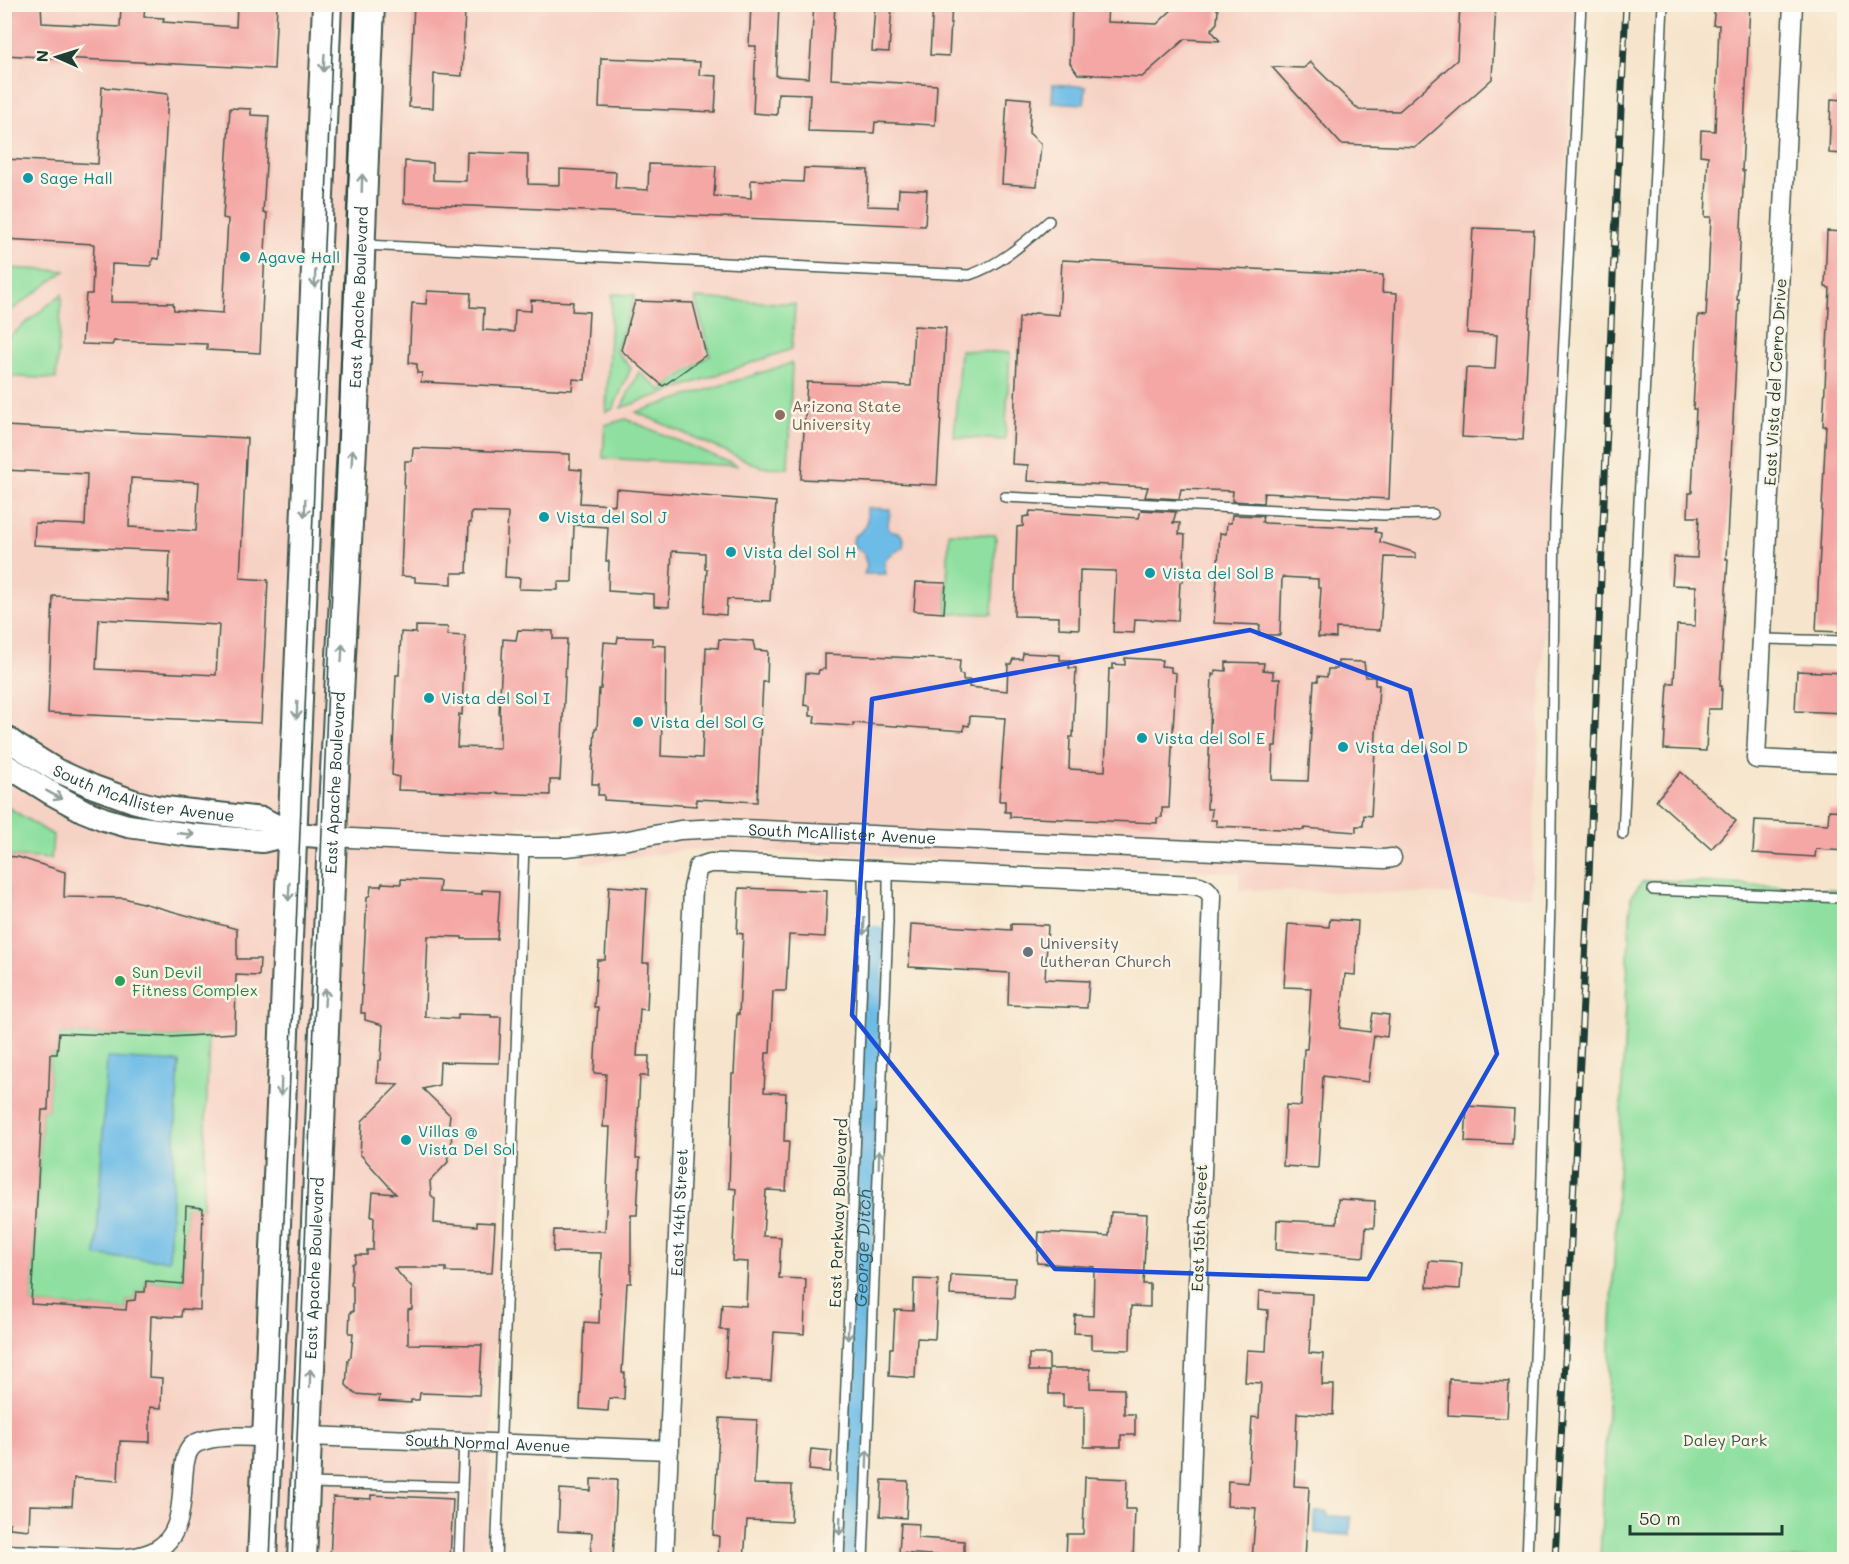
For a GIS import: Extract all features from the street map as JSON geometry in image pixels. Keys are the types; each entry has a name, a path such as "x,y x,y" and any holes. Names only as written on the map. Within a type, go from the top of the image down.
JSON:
{"main road":[{"path":"262,1560 327,4"},
{"name":"East Apache Boulevard","path":"302,1560 370,4"},
{"path":"274,1272 281,1280 290,1311 288,1396 291,1413 308,1436"},
{"path":"268,1437 274,1441 281,1453 284,1470 280,1560"}],"street":[{"name":"East Vista del Cerro Drive","path":"1793,4 1756,759 1845,763"},
{"name":"South McAllister Avenue","path":"4,736 56,770 133,801 156,807 263,819 292,834"},
{"name":"South McAllister Avenue","path":"4,764 49,792 104,819 128,826 190,835 262,841 292,834 524,847 592,845 680,830 721,828 1384,860 1392,858"},
{"name":"South McAllister Avenue","path":"698,867 710,863 721,863 863,868 1195,885 1204,887 1212,897"},
{"name":"East 14th Street","path":"664,1560 693,888 698,867"},
{"name":"East 15th Street","path":"1188,1560 1212,897"},
{"name":"South Normal Avenue","path":"308,1436 669,1450"},
{"path":"4,1554 117,1558 149,1554 165,1544 177,1523 182,1509 183,1462 187,1452 197,1442 224,1438 268,1437"}],"lane":[{"path":"1527,1560 1548,975 1555,516 1581,4"},
{"path":"1623,834 1663,4"},
{"path":"359,244 969,275 981,271 1014,251 1049,221"},
{"path":"1005,497 1371,514 1433,514"},
{"path":"1762,639 1845,641"},
{"path":"496,1560 524,847"},
{"name":"East Parkway Boulevard","path":"839,1560 864,928 863,868"},
{"path":"863,1560 888,922 888,869"},
{"path":"1653,890 1845,898"},
{"path":"459,1560 464,1441"},
{"path":"306,1483 462,1487"}],"highlighted area":[{"path":"1250,630 1410,690 1497,1054 1368,1279 1055,1269 852,1015 872,699"}],"shaded area":[{"name":"Arizona State University","path":"5,5 1575,5 1531,896 1239,890 1239,873 698,849 581,864 581,827 520,826 486,1559 5,1560"}],"green space":[{"path":"5,268 65,271 5,315"},
{"path":"62,294 56,379 5,376 5,340"},
{"path":"612,294 635,295 616,351 631,368 613,409 606,412"},
{"path":"695,298 795,304 792,349 621,408 639,372 661,390 710,355"},
{"path":"960,350 1010,353 1005,440 954,437"},
{"path":"792,363 788,468 761,467 636,412"},
{"path":"626,419 738,466 603,458 605,425"},
{"path":"949,533 996,535 992,614 946,613"},
{"path":"4,805 53,835 51,859 5,856"},
{"name":"Daley Park","path":"1656,880 1844,890 1844,1559 1600,1560 1631,896 1642,882"},
{"path":"59,1033 170,1037 209,1034 203,1208 186,1207 183,1284 146,1281 145,1292 136,1292 135,1300 127,1301 126,1310 31,1304 42,1110 48,1110 50,1054 57,1054"}],"water":[{"path":"1053,84 1086,87 1084,104 1052,102"},
{"path":"867,508 890,509 888,528 892,532 899,532 904,539 903,547 886,559 886,574 864,574 867,566 863,552 855,548 853,542 854,536 865,528"},
{"path":"107,1058 179,1062 169,1260 96,1256"},
{"path":"1315,1512 1327,1512 1327,1516 1351,1517 1350,1535 1315,1533"}],"building":[{"path":"4,4 41,4 42,23 120,27 121,4 145,4 144,17 164,18 163,22 236,27 237,4 277,4 274,69 4,55"},
{"path":"414,4 437,4 437,10 465,10 462,76 434,74 433,108 409,107"},
{"path":"751,4 779,4 776,76 809,78 814,4 835,4 831,79 937,85 935,125 875,122 874,133 808,131 810,94 778,93 777,115 753,113 756,46 749,46"},
{"path":"875,4 892,4 889,52 872,51"},
{"path":"933,4 952,4 949,56 930,55"},
{"path":"1072,4 1108,4 1107,22 1157,24 1178,4 1212,4 1218,10 1217,23 1211,30 1220,41 1185,39 1142,77 1078,74 1070,63"},
{"path":"1460,4 1496,4 1492,79 1416,147 1341,144 1272,67 1304,68 1310,62 1359,110 1399,111 1457,60"},
{"path":"1715,4 1750,4 1726,559 1728,559 1720,686 1722,686 1721,709 1708,709 1706,751 1664,749 1668,683 1674,683 1677,625 1695,626 1696,586 1672,585 1674,557 1697,558 1699,517 1688,517 1689,493 1692,493 1696,409 1693,409 1698,315 1706,316 1708,281 1711,217 1705,217 1708,156 1700,155 1701,130 1715,131 1719,25 1713,25"},
{"path":"601,58 700,62 699,75 717,76 715,112 599,107"},
{"path":"102,87 168,94 159,259 153,258 151,266 112,264 111,302 173,303 174,310 223,313 228,219 223,218 230,108 251,109 251,115 269,116 263,213 267,213 260,353 207,350 207,344 114,341 112,345 82,344 86,294 92,294 94,244 4,239 4,159 98,164"},
{"path":"1007,97 1031,99 1029,133 1041,144 1037,186 1002,184"},
{"path":"1831,99 1845,100 1845,154 1829,153"},
{"path":"467,152 528,154 528,184 560,185 560,169 616,172 615,188 648,190 649,164 716,166 714,196 751,198 751,180 803,182 804,168 868,170 867,206 898,207 899,189 927,190 925,226 404,203 405,161 433,163 433,180 466,181"},
{"path":"1473,228 1534,230 1523,440 1462,437 1466,368 1495,369 1497,335 1467,333"},
{"path":"1827,231 1845,232 1845,621 1841,621 1840,632 1816,631 1830,288 1825,287"},
{"path":"1062,260 1383,275 1382,292 1397,293 1389,499 1264,493 1263,503 1232,501 1233,491 1181,489 1179,499 1145,497 1148,487 1027,481 1028,465 1012,464 1019,318 1035,313 1059,315"},
{"path":"427,291 471,293 470,307 484,308 483,330 514,332 515,310 531,311 531,300 573,302 572,311 589,312 585,380 573,379 572,390 421,382 422,373 417,373 417,364 409,363 412,303 426,304"},
{"path":"635,301 693,303 706,355 663,386 621,350"},
{"path":"914,326 946,328 937,485 801,479 807,382 911,386"},
{"path":"4,426 247,438 240,578 268,580 261,723 48,713 53,596 168,601 170,551 34,545 35,523 85,525 87,474 4,470","holes":["131,478 199,482 196,531 129,527","99,619 219,625 216,675 96,669"]},
{"path":"413,448 570,454 570,469 582,470 580,503 615,505 616,489 776,502 770,601 727,599 726,615 704,613 707,569 705,569 705,553 672,551 669,607 654,606 654,594 608,591 609,561 606,561 608,527 574,525 572,582 558,582 558,590 519,589 520,578 505,577 508,513 471,512 467,573 452,573 452,584 415,582 415,577 401,576 405,461 412,461"},
{"name":"Vista del Sol B","path":"1141,510 1176,512 1173,523 1180,523 1179,534 1185,535 1183,582 1180,582 1178,621 1135,619 1134,633 1113,632 1116,571 1080,570 1079,629 1059,628 1059,617 1014,616 1017,527 1023,526 1023,517 1029,516 1030,511 1139,518"},
{"path":"1232,515 1263,516 1262,522 1265,523 1376,528 1375,532 1381,533 1380,542 1416,553 1416,558 1385,557 1380,630 1336,628 1336,638 1318,637 1321,588 1318,588 1318,579 1282,577 1280,635 1259,635 1260,625 1214,623 1220,533 1226,534 1227,523 1231,523"},
{"path":"916,582 946,583 944,613 914,611"},
{"name":"Vista del Sol I","path":"416,626 448,627 447,635 465,636 462,715 459,714 457,747 500,748 499,714 503,639 516,640 518,630 553,631 553,639 567,639 560,780 550,780 550,795 398,790 399,777 392,775 396,675 399,675 401,632 416,633"},
{"name":"Vista del Sol G","path":"618,637 652,638 652,645 666,646 665,723 662,723 661,756 702,758 706,647 718,648 719,639 753,641 755,650 768,651 767,682 763,682 757,802 696,799 696,806 604,800 604,795 598,795 599,784 592,784 604,642 617,643"},
{"path":"1023,653 1060,655 1060,660 1070,660 1069,668 1076,668 1069,769 1105,771 1109,669 1113,669 1113,664 1125,665 1125,658 1162,660 1161,666 1171,667 1171,672 1176,673 1169,808 1162,808 1162,817 1157,818 1157,823 1010,817 1010,812 1005,812 1005,801 999,801 1005,718 970,716 969,726 964,725 964,731 853,723 853,726 814,723 815,716 810,716 810,706 804,705 806,673 818,674 819,670 825,669 825,654 960,660 959,674 963,675 963,680 970,680 969,687 1007,691 1008,664 1011,664 1013,659 1022,659"},
{"name":"Vista del Sol D","path":"1338,661 1364,662 1366,677 1375,677 1375,685 1379,685 1371,816 1364,815 1363,826 1356,826 1356,832 1216,826 1216,820 1211,820 1212,809 1207,809 1212,674 1215,675 1215,670 1226,671 1226,662 1264,663 1263,670 1273,671 1273,679 1280,679 1272,780 1308,781 1314,681 1318,681 1318,676 1327,677 1328,669 1337,669"},
{"path":"1797,671 1845,673 1845,713 1795,711"},
{"path":"1681,772 1736,821 1711,849 1656,800"},
{"path":"1829,810 1845,811 1845,851 1816,849 1815,857 1753,853 1755,820 1828,824"},
{"path":"4,856 18,857 65,872 64,897 124,898 237,929 237,959 260,959 259,976 236,975 235,1033 170,1037 59,1033 57,1054 50,1054 48,1110 42,1110 31,1304 126,1310 127,1301 135,1300 136,1292 145,1292 146,1281 183,1284 186,1206 203,1208 200,1310 182,1309 181,1317 151,1316 149,1377 162,1378 161,1408 150,1407 150,1442 120,1441 118,1481 74,1478 72,1506 30,1505 29,1530 10,1528 10,1523 4,1523"},
{"name":"Villas @ Vista Del Sol","path":"401,879 440,881 439,892 482,894 482,890 500,891 497,939 428,936 425,1008 425,1017 458,1019 458,1014 501,1017 499,1063 440,1062 439,1085 423,1089 450,1115 448,1130 451,1132 452,1149 447,1151 448,1162 430,1181 431,1195 435,1199 434,1223 477,1226 477,1222 495,1223 492,1273 446,1272 446,1268 394,1268 412,1288 412,1309 408,1310 408,1344 482,1345 479,1395 420,1393 419,1400 411,1400 411,1403 379,1401 380,1396 355,1394 346,1385 353,1333 349,1333 350,1312 353,1312 352,1264 355,1262 356,1255 367,1255 367,1250 373,1250 374,1217 371,1217 373,1192 396,1194 360,1154 362,1121 399,1084 377,1083 383,1025 365,1020 365,1013 361,1013 367,897 370,895 371,886 381,886 382,883 401,884"},
{"path":"609,886 647,889 643,963 649,963 647,1010 640,1009 637,1056 649,1056 648,1076 640,1076 636,1158 640,1158 637,1215 631,1215 631,1283 627,1283 622,1373 625,1373 624,1399 609,1398 608,1411 580,1409 584,1322 599,1323 601,1253 553,1252 554,1230 605,1231 610,1127 603,1127 606,1074 594,1073 598,1007 594,1007 597,960 605,960"},
{"path":"739,888 827,891 825,937 789,935 786,991 773,991 770,1053 766,1053 764,1092 786,1093 784,1141 789,1141 786,1191 766,1190 763,1236 781,1237 779,1278 806,1279 804,1334 774,1332 771,1381 725,1379 728,1330 720,1330 722,1304 746,1306 748,1262 732,1261 736,1189 729,1188 732,1074 734,1074 737,1013 739,1014 743,934 737,933"},
{"path":"1330,919 1358,921 1355,975 1345,974 1340,1028 1370,1032 1373,1013 1389,1015 1387,1037 1374,1035 1368,1082 1323,1076 1318,1168 1283,1166 1286,1105 1301,1106 1304,1049 1307,1049 1311,988 1284,987 1288,924 1329,927"},
{"path":"911,924 1011,930 1011,924 1048,925 1045,979 1089,981 1087,1008 1008,1005 1009,973 909,967"},
{"path":"1467,1106 1514,1109 1512,1144 1465,1142"},
{"path":"1338,1199 1375,1201 1374,1228 1366,1227 1364,1257 1276,1250 1277,1220 1337,1223"},
{"path":"1111,1212 1147,1214 1143,1284 1150,1284 1150,1307 1131,1306 1130,1350 1091,1349 1091,1334 1074,1333 1075,1315 1093,1316 1094,1267 1037,1263 1039,1232 1109,1236"},
{"path":"1429,1261 1462,1263 1460,1289 1427,1287"},
{"path":"951,1275 1015,1278 1014,1298 950,1295"},
{"path":"914,1279 938,1280 935,1339 917,1338 915,1378 889,1376 895,1310 913,1311"},
{"path":"1259,1291 1312,1294 1309,1353 1323,1354 1322,1385 1334,1385 1333,1415 1297,1413 1294,1486 1309,1487 1305,1560 1252,1560 1256,1508 1227,1506 1228,1481 1248,1483 1252,1417 1259,1418 1261,1383 1245,1382 1247,1350 1266,1351 1268,1310 1258,1309"},
{"path":"1029,1354 1049,1354 1049,1369 1090,1369 1090,1388 1124,1389 1124,1414 1135,1414 1135,1435 1121,1435 1121,1447 1084,1447 1084,1407 1063,1407 1063,1394 1049,1394 1049,1371 1029,1371"},
{"path":"1449,1379 1509,1382 1507,1418 1448,1415"},
{"path":"720,1418 757,1420 754,1484 792,1485 791,1522 747,1520 744,1560 718,1560 719,1536 713,1535"},
{"path":"811,1449 832,1451 830,1472 809,1470"},
{"path":"1085,1477 1127,1479 1126,1509 1135,1509 1133,1560 1066,1558 1067,1534 1083,1534"},
{"path":"591,1479 617,1480 613,1560 590,1560 592,1533 558,1531 560,1489 591,1491"},
{"path":"882,1480 908,1481 906,1518 880,1516"},
{"path":"371,1495 453,1499 450,1560 330,1560 333,1497 371,1499"},
{"path":"901,1523 919,1524 918,1538 964,1541 964,1557 899,1553"}],"waterway":[{"name":"George Ditch","path":"851,1560 875,936"}],"tram line":[{"path":"270,1560 334,4"},
{"path":"292,1560 356,4"}],"railway":[{"path":"1555,1560 1588,901 1626,4"}],"place":[{"name":"Sage Hall","path":"28,178"},
{"name":"Agave Hall","path":"245,257"},
{"name":"Arizona State University","path":"780,415"},
{"name":"Vista del Sol J","path":"544,517"},
{"name":"Vista del Sol H","path":"731,552"},
{"name":"Vista del Sol B","path":"1150,573"},
{"name":"Vista del Sol I","path":"429,698"},
{"name":"Vista del Sol G","path":"638,722"},
{"name":"Vista del Sol E","path":"1142,738"},
{"name":"Vista del Sol D","path":"1343,747"},
{"name":"University Lutheran Church","path":"1028,952"},
{"name":"Sun Devil Fitness Complex","path":"120,981"},
{"name":"Villas @ Vista Del Sol","path":"406,1140"}]}
